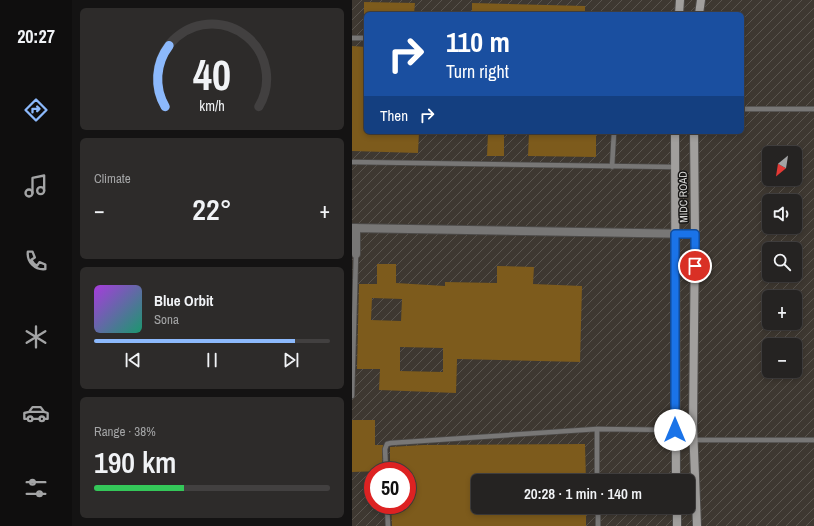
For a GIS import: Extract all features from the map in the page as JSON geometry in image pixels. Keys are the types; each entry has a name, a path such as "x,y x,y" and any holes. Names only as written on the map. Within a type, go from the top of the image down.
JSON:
{"main road":[{"path":"679,12 680,0"},
{"path":"699,12 701,0"},
{"name":"MIDC ROAD","path":"675,134 676,474"},
{"name":"MIDC ROAD","path":"694,134 694,440 697,526"},
{"path":"677,514 678,526"}],"street":[{"path":"356,254 354,228 695,234"}],"lane":[{"path":"352,38 364,38"},
{"path":"744,109 814,109"},
{"path":"612,167 614,134"},
{"path":"352,162 674,167"},
{"path":"352,396 356,254"},
{"path":"597,429 597,474"},
{"path":"386,462 385,449 387,444 391,443 597,429 675,430"},
{"path":"694,440 814,440"},
{"path":"387,514 388,526"},
{"path":"598,514 598,526"}],"shaded area":[{"path":"352,0 814,0 814,526 352,526"}],"building":[{"path":"364,2 415,3 414,12 364,12"},
{"path":"472,3 585,6 585,12 472,12"},
{"path":"352,46 364,47 364,134 419,134 418,153 352,151"},
{"path":"488,134 504,134 504,156 487,156"},
{"path":"529,134 596,134 596,157 528,156"},
{"path":"377,264 396,264 396,283 445,286 445,282 497,283 497,266 534,267 533,284 582,286 580,362 457,359 456,393 379,390 380,369 357,369 359,284 377,284","holes":["372,298 402,299 401,321 371,320","400,347 443,348 443,372 400,371"]},
{"path":"352,420 375,420 375,445 383,445 382,462 364,462 364,472 352,472"},
{"path":"585,444 586,474 471,474 471,514 586,514 586,526 392,526 391,514 416,514 416,462 390,462 390,447 423,445"}],"route":[{"path":"675,430 675,234 695,234 695,266"}]}
